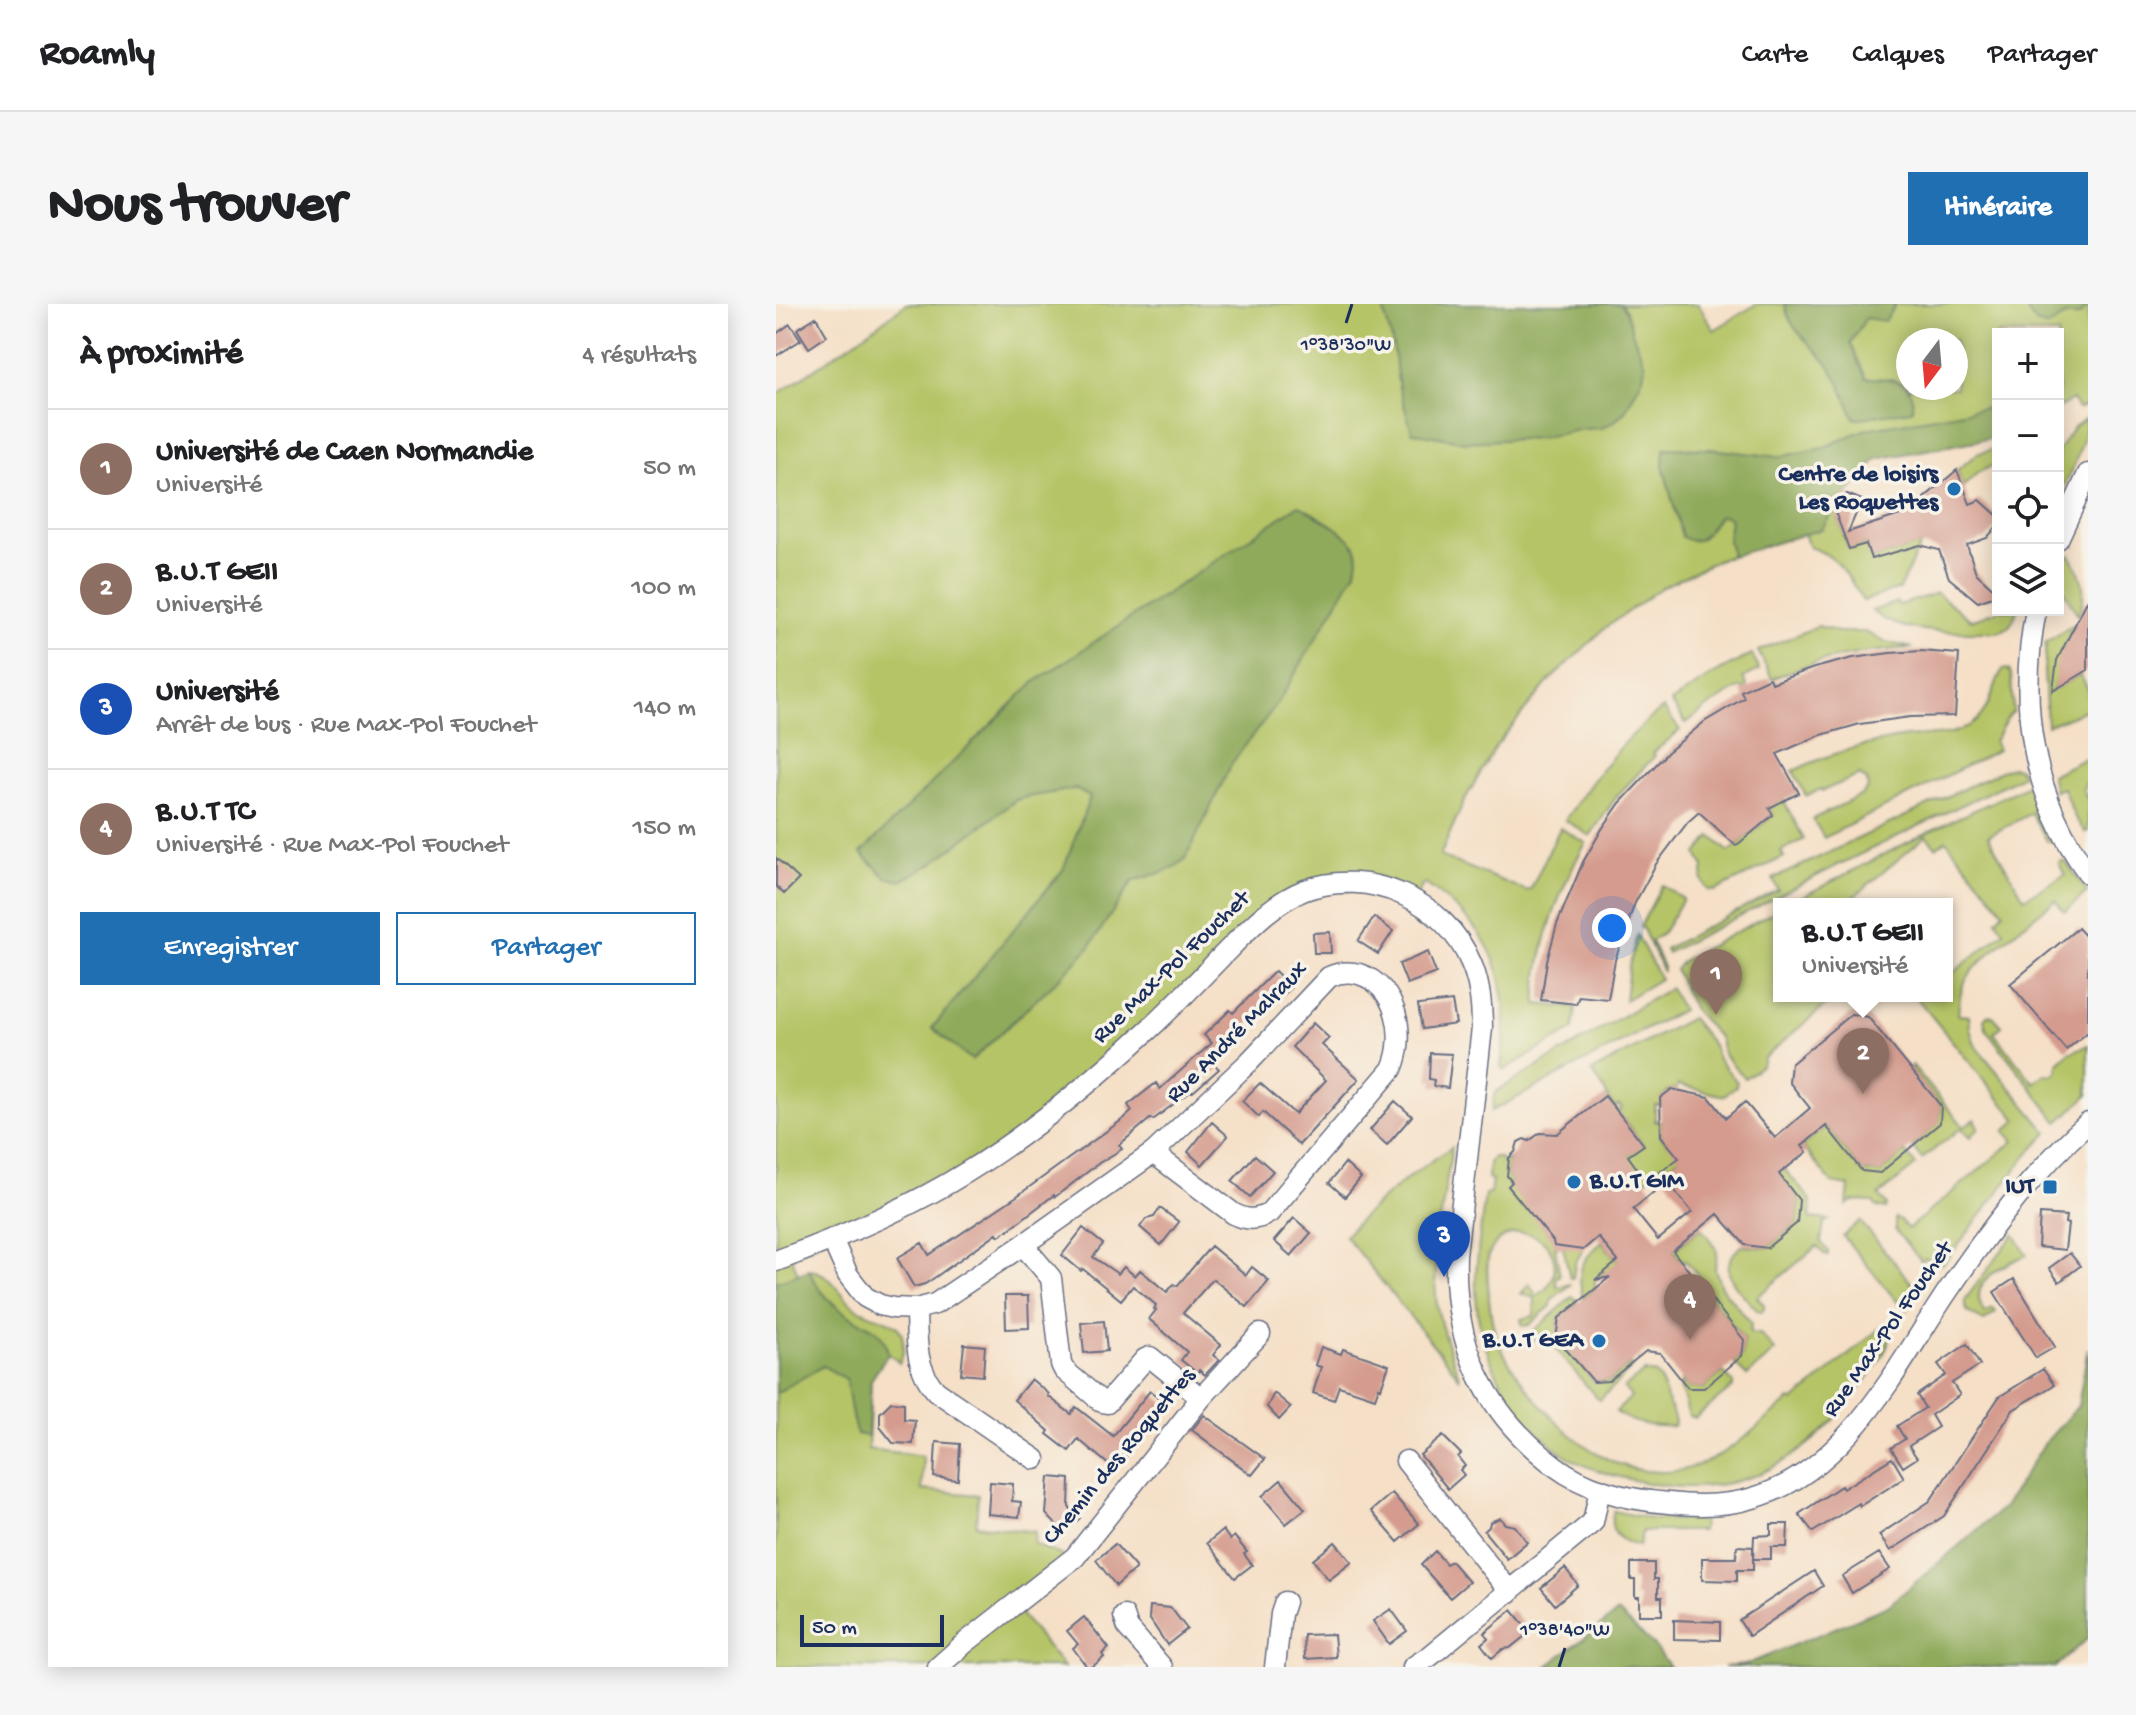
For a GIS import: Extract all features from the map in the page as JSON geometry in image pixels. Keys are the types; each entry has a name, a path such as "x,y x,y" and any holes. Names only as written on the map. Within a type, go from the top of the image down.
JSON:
{"street":[{"path":"2064,526 2088,474"},
{"path":"2035,616 2027,690 2036,759 2063,833 2088,873"},
{"name":"Rue Max-Pol Fouchet","path":"776,1261 929,1194 966,1173 1029,1129 1082,1088 1149,1029 1277,905 1306,890 1335,882 1385,887 1414,899 1457,938 1471,963 1481,1003 1482,1028 1456,1255 1457,1308 1467,1349 1492,1400 1531,1446 1563,1472 1600,1489 1631,1498 1673,1504 1740,1501 1757,1497 1796,1478 1848,1435 2026,1185 2088,1123"},
{"name":"Rue André Malraux","path":"916,1309 946,1298 1153,1153 1250,1061 1329,977 1343,972 1357,973 1376,982 1385,991 1393,1007 1398,1032 1392,1069 1264,1216 1248,1219 1234,1214 1153,1153"},
{"path":"832,1239 848,1275 865,1297 880,1305 916,1309 919,1364 936,1391 1035,1459"},
{"path":"1023,1245 1051,1278 1064,1370 1107,1403 1147,1358 1153,1358 1201,1398"},
{"name":"Chemin des Roquettes","path":"938,1667 1075,1557 1201,1398 1260,1334"},
{"path":"1406,1461 1510,1592"},
{"path":"1413,1667 1510,1592 1593,1522 1600,1489"},
{"path":"1275,1667 1285,1602"},
{"path":"1124,1616 1128,1628 1162,1667"}],"green space":[{"path":"906,304 1698,304 1714,330 1757,304 2088,304 2088,405 2078,409 2072,400 2064,405 2064,328 1992,328 1992,426 1892,444 1830,496 1849,549 1866,544 1872,559 1921,544 1899,589 1863,601 1836,561 1809,547 1804,534 1720,559 1662,587 1605,628 1548,682 1496,746 1463,803 1440,856 1527,891 1531,889 1560,828 1586,843 1567,879 1551,921 1537,985 1537,1004 1576,1008 1573,1030 1504,1070 1501,1066 1504,1008 1494,961 1469,920 1449,901 1424,883 1414,899 1399,892 1306,890 1000,1150 791,1256 819,1326 871,1380 868,1449 923,1456 922,1490 978,1495 976,1525 1035,1532 1034,1544 1063,1556 1074,1569 1019,1613 1064,1667 776,1667 776,395"},
{"path":"1382,304 1620,304 1626,311 1645,365 1643,377 1625,411 1602,428 1540,438 1465,442 1412,432 1399,388 1393,345"},
{"path":"1785,304 1896,304 1885,321 1866,318 1850,343 1866,378 1896,381 1896,400 1912,400 1912,410 1855,419 1833,372 1798,332"},
{"path":"2022,304 2088,305 2080,316 2065,316 2048,327 2036,323"},
{"path":"1992,407 1992,438 1877,459 1834,509 1822,529 1732,556 1728,541 1730,517 1720,515 1700,539 1682,537 1663,466 1664,448 1711,449 1779,457 1822,448 1866,429"},
{"path":"2085,419 2080,448 2064,487 2064,442 2074,427"},
{"path":"1992,450 1992,466 1977,473 1963,487 1957,470 1977,454"},
{"path":"1299,505 1351,540 1358,559 1356,571 1279,701 1232,763 1186,858 1167,871 1132,882 1089,948 972,1060 932,1028 1063,870 1090,797 1075,789 1016,800 930,865 901,881 886,877 861,853 1033,683"},
{"path":"2070,555 2083,584 2078,615 2064,591 2065,558"},
{"path":"1937,593 1971,620 1992,612 1992,616 2015,616 2010,625 1996,632 1948,632 1899,625 1872,611 1897,602 1899,605"},
{"path":"2075,624 2061,656 2053,690 2080,675 2088,689 2088,708 2047,725 2046,642"},
{"path":"1818,626 1838,632 1865,632 1885,642 1913,648 1841,657 1772,679 1758,651"},
{"path":"1752,654 1759,670 1743,678 1747,686 1710,705 1686,723 1671,702"},
{"path":"2003,669 2011,674 2013,712 1994,741 1998,750 1824,838 1813,819 1862,795 1868,788 1867,781 1860,775 1806,796 1793,771 1864,746 1901,738 1945,734 1971,725 1983,713"},
{"path":"1663,708 1680,730 1653,753 1655,756 1617,796 1590,836 1565,820 1610,760"},
{"path":"2088,757 2088,779 2083,789 2088,800 2088,831 2085,832 2074,816 2063,788 2055,791 2051,775"},
{"path":"2018,768 2024,775 1840,864 1667,953 1665,949 1778,890 1773,879 2005,769"},
{"path":"2028,785 2052,841 2047,841 2031,813 1988,836 2024,898 2065,875 2059,863 2062,861 2066,862 2087,892 2065,912 2055,900 1981,962 1962,987 1958,1015 1969,1016 1975,1045 2048,1133 1940,1265 1925,1258 1921,1261 1895,1230 1895,1218 1908,1229 2014,1141 2005,1131 2017,1120 1920,1002 1953,1002 1953,973 2004,931 1996,920 2004,912 1946,840 1936,847 1926,836 1852,898 1800,898"},
{"path":"1779,792 1804,839 1781,851 1784,857 1715,891 1708,890 1702,880 1704,867 1697,854 1711,836 1729,852 1773,815 1764,800"},
{"path":"1662,885 1683,899 1662,934 1651,941 1663,972 1640,927"},
{"path":"1773,912 1773,1002 1829,1002 1745,1078 1723,1054 1720,1039 1694,1010 1675,970 1682,961"},
{"path":"1637,935 1660,979 1625,1000 1629,967"},
{"path":"1670,988 1682,1010 1492,1111 1497,1091"},
{"path":"1987,1015 1993,1016 2002,1026 1994,1033 2034,1083 2045,1074 2054,1074 2058,1063 2069,1053 2088,1045 2088,1095 2058,1122 1986,1029 1984,1019"},
{"path":"1691,1018 1713,1045 1718,1059 1737,1082 1736,1086 1724,1096 1678,1085 1676,1090 1671,1089 1661,1098 1661,1105 1655,1105 1655,1121 1661,1121 1661,1137 1667,1143 1677,1145 1684,1154 1645,1180 1624,1159 1643,1144 1618,1112 1622,1108 1619,1105 1615,1108 1591,1072"},
{"path":"1912,1065 1964,1127 1975,1119 1979,1127 1971,1137 1961,1128 1922,1159 1912,1146 1939,1123 1941,1106 1910,1068"},
{"path":"1826,1126 1862,1171 1880,1173 1905,1152 1916,1165 1879,1195 1887,1205 1886,1209 1877,1207 1873,1202 1852,1201 1847,1205 1849,1186 1832,1183 1802,1146"},
{"path":"1452,1147 1438,1241 1436,1295 1442,1327 1460,1378 1345,1236 1395,1188"},
{"path":"1493,1157 1500,1158 1503,1163 1509,1158 1507,1175 1512,1182 1509,1186 1583,1250 1575,1263 1573,1278 1570,1278 1563,1246 1555,1247 1560,1276 1556,1277 1557,1287 1571,1284 1551,1300 1551,1306 1524,1326 1521,1319 1534,1316 1535,1298 1521,1294 1529,1284 1537,1296 1546,1289 1552,1281 1554,1260 1543,1241 1525,1233 1515,1233 1497,1243 1490,1252 1487,1270 1490,1310 1499,1343 1537,1401 1558,1423 1605,1458 1631,1468 1659,1472 1688,1468 1718,1456 1737,1443 1790,1400 1793,1402 1885,1324 1891,1333 1886,1350 1854,1396 1824,1430 1788,1459 1761,1473 1719,1485 1677,1486 1619,1477 1581,1464 1557,1449 1530,1424 1508,1395 1485,1345 1477,1308 1476,1270 1485,1194 1490,1194 1492,1180 1488,1178 1489,1163"},
{"path":"1780,1164 1811,1200 1810,1218 1829,1220 1824,1223 1821,1242 1828,1255 1817,1246 1757,1297 1764,1305 1761,1312 1732,1280 1729,1264 1741,1246 1767,1248 1797,1223 1799,1200 1774,1169"},
{"path":"1860,1221 1919,1292 1907,1310 1843,1236"},
{"path":"1701,1228 1715,1246 1715,1269 1721,1287 1751,1323 1750,1333 1760,1334 1775,1351 1747,1376 1734,1363 1742,1356 1744,1340 1710,1297 1696,1296 1698,1275 1673,1251"},
{"path":"2014,1234 2027,1255 1997,1270 1982,1284 1979,1293 1985,1313 1993,1308 1996,1312 1984,1321 1967,1311 1965,1300"},
{"path":"1602,1242 1623,1268 1618,1273 1605,1272 1595,1280 1595,1289 1583,1298 1580,1280 1582,1267"},
{"path":"809,1270 824,1275 857,1308 898,1327 903,1345 899,1363 888,1354 878,1333 830,1301"},
{"path":"809,1270 815,1282 839,1309 877,1331 885,1344 888,1354 871,1380 868,1436 857,1434 846,1379 823,1366 776,1393 776,1282"},
{"path":"1572,1297 1577,1303 1559,1318 1557,1338 1594,1382 1609,1381 1631,1364 1633,1367 1600,1400 1542,1333 1529,1343 1525,1339"},
{"path":"2088,1348 2088,1638 2055,1667 1724,1667 1745,1665 1888,1606 2004,1507 2044,1444 2078,1406"},
{"path":"1644,1372 1656,1374 1660,1379 1674,1418 1673,1426 1643,1424 1616,1412 1631,1397 1624,1388"},
{"path":"1723,1372 1733,1387 1695,1418 1689,1416 1680,1386 1682,1381 1688,1388 1704,1388"},
{"path":"1614,1511 1651,1519 1703,1520 1702,1531 1642,1531 1639,1546 1626,1542 1613,1530"},
{"path":"1618,1612 1656,1648 1670,1667 1546,1667"}],"building":[{"path":"816,317 827,336 809,348 797,329"},
{"path":"790,324 801,340 776,356 776,334"},
{"path":"1957,470 1970,504 1980,500 1992,511 1992,532 1987,538 1967,545 1976,573 1992,588 1992,597 1978,602 1949,578 1939,550 1920,545 1871,559 1866,544 1849,549 1834,509 1847,494 1862,500 1848,532 1924,507 1924,498"},
{"path":"2088,599 2088,670 2053,691 2057,660"},
{"path":"1921,651 1959,654 1955,716 1910,717 1860,724 1818,736 1777,754 1799,793 1769,808 1773,815 1736,846 1699,812 1688,822 1656,864 1635,903 1615,960 1608,999 1579,996 1576,1004 1541,1000 1557,924 1583,862 1620,803 1668,752 1704,722 1744,698 1741,691 1769,678 1772,683 1853,658"},
{"path":"776,858 799,879 784,894 776,886"},
{"path":"1374,917 1393,931 1378,954 1358,941"},
{"path":"2078,928 2088,939 2088,1032 2066,1050 2010,984"},
{"path":"1330,932 1331,953 1314,953 1313,933"},
{"path":"1428,952 1436,973 1407,984 1399,964"},
{"path":"1275,971 1291,987 1263,1016 1260,1013 1212,1062 1219,1069 1193,1092 1153,1120 1151,1118 1119,1145 1122,1149 1008,1230 999,1236 997,1233 925,1284 914,1287 897,1258 922,1243 929,1255 1126,1117 1132,1111 1128,1105 1156,1083 1160,1089 1212,1043 1204,1035 1230,1010 1233,1013"},
{"path":"1452,1001 1456,1024 1422,1029 1418,1005"},
{"path":"1851,1014 1868,1017 1941,1106 1940,1123 1880,1173 1862,1171 1826,1126 1802,1146 1807,1152 1779,1174 1799,1200 1797,1223 1767,1248 1745,1245 1718,1214 1673,1251 1693,1276 1693,1296 1710,1297 1744,1340 1742,1356 1704,1388 1688,1388 1660,1353 1646,1351 1609,1381 1594,1382 1556,1338 1559,1318 1610,1277 1595,1280 1618,1261 1598,1237 1583,1250 1554,1246 1508,1186 1512,1182 1507,1176 1509,1158 1518,1142 1524,1139 1529,1141 1540,1133 1557,1134 1605,1096 1644,1145 1628,1156 1654,1192 1633,1209 1658,1240 1692,1212 1660,1172 1679,1158 1661,1136 1660,1098 1672,1089 1709,1097 1726,1118 1745,1102 1775,1138 1810,1108 1789,1082 1791,1064"},
{"path":"1313,1023 1329,1038 1322,1045 1359,1079 1299,1145 1263,1112 1259,1117 1242,1101 1260,1083 1295,1114 1326,1080 1292,1047"},
{"path":"1430,1053 1452,1054 1448,1088 1433,1086 1434,1080 1429,1079"},
{"path":"1395,1101 1412,1116 1387,1145 1370,1130"},
{"path":"1212,1122 1228,1136 1202,1165 1188,1152"},
{"path":"1255,1155 1273,1171 1250,1197 1232,1181"},
{"path":"1345,1163 1361,1178 1345,1197 1329,1183"},
{"path":"1160,1208 1179,1222 1161,1245 1140,1227"},
{"path":"2040,1214 2066,1216 2065,1250 2038,1247"},
{"path":"1294,1218 1311,1233 1291,1256 1274,1241"},
{"path":"1083,1228 1103,1244 1093,1257 1118,1274 1124,1267 1135,1276 1140,1270 1167,1292 1174,1284 1177,1286 1211,1246 1246,1275 1252,1267 1269,1281 1247,1307 1213,1279 1183,1313 1221,1345 1213,1355 1219,1360 1205,1375 1199,1370 1197,1373 1181,1360 1187,1352 1149,1319 1156,1305 1133,1286 1121,1300 1062,1255"},
{"path":"2070,1253 2080,1266 2059,1282 2049,1268"},
{"path":"2014,1279 2055,1347 2036,1358 1994,1292"},
{"path":"1005,1296 1028,1296 1029,1328 1006,1329"},
{"path":"1104,1321 1107,1351 1084,1353 1081,1323"},
{"path":"964,1344 985,1346 983,1376 961,1374"},
{"path":"1967,1344 1980,1365 1952,1383 1960,1395 1931,1415 1938,1427 1909,1446 1917,1458 1903,1467 1891,1448 1905,1439 1897,1426 1925,1408 1917,1395 1946,1375 1938,1364"},
{"path":"1321,1347 1341,1354 1343,1349 1389,1365 1375,1398 1339,1386 1334,1400 1313,1393 1321,1367 1315,1365"},
{"path":"2043,1369 2054,1385 2013,1410 1944,1516 1890,1551 1879,1535 1930,1501 1999,1397"},
{"path":"1031,1379 1071,1414 1076,1407 1113,1436 1150,1391 1167,1405 1115,1470 1078,1439 1069,1451 1047,1434 1049,1431 1014,1400"},
{"path":"1274,1393 1291,1407 1279,1420 1267,1407"},
{"path":"891,1402 904,1403 904,1419 915,1420 913,1444 893,1443 880,1427 880,1413"},
{"path":"1204,1415 1265,1459 1252,1475 1192,1430"},
{"path":"1443,1436 1461,1454 1458,1457 1465,1466 1460,1470 1464,1475 1448,1489 1420,1455"},
{"path":"936,1442 960,1444 958,1480 934,1477"},
{"path":"1892,1458 1904,1478 1860,1506 1859,1503 1813,1532 1799,1514 1841,1486 1843,1489"},
{"path":"1049,1477 1070,1479 1069,1507 1080,1518 1064,1533 1046,1514"},
{"path":"1281,1480 1305,1509 1286,1524 1262,1496"},
{"path":"990,1482 1013,1484 1012,1501 1021,1502 1019,1517 988,1514"},
{"path":"1392,1493 1419,1524 1398,1542 1371,1511"},
{"path":"1500,1518 1505,1524 1515,1526 1527,1542 1507,1559 1484,1531 1490,1522"},
{"path":"1771,1524 1788,1524 1787,1547 1771,1547 1771,1559 1753,1559 1754,1536 1771,1535"},
{"path":"1223,1530 1230,1540 1234,1536 1247,1552 1244,1554 1252,1565 1235,1578 1207,1543"},
{"path":"1335,1542 1352,1562 1329,1580 1313,1560"},
{"path":"1115,1544 1136,1568 1116,1586 1096,1560"},
{"path":"1737,1546 1753,1547 1753,1570 1737,1570 1737,1581 1702,1580 1702,1558 1736,1558"},
{"path":"1435,1551 1446,1564 1451,1561 1469,1582 1450,1598 1421,1565"},
{"path":"1879,1553 1890,1569 1852,1593 1842,1576"},
{"path":"1631,1563 1654,1563 1658,1597 1662,1597 1662,1615 1639,1615 1639,1597 1635,1597 1635,1580 1631,1580"},
{"path":"1565,1568 1578,1585 1555,1605 1541,1588"},
{"path":"1814,1571 1823,1586 1749,1636 1739,1620"},
{"path":"1150,1606 1171,1608 1187,1629 1167,1645 1149,1618"},
{"path":"1391,1609 1407,1631 1389,1644 1373,1621"},
{"path":"1512,1610 1530,1632 1492,1658 1481,1644 1488,1638 1484,1633"},
{"path":"1084,1617 1109,1648 1092,1667 1087,1667 1073,1648 1078,1644 1067,1631"},
{"path":"1674,1620 1720,1622 1720,1640 1674,1639"},
{"path":"1334,1634 1336,1657 1305,1659 1304,1635"}],"place":[{"name":"Centre de loisirs Les Roquettes","path":"1954,489"},
{"name":"Université de Caen Normandie","path":"1716,1015"},
{"name":"B.U.T GEII","path":"1863,1094"},
{"name":"B.U.T GIM","path":"1574,1182"},
{"name":"IUT","path":"2050,1187"},
{"name":"Université","path":"1444,1277"},
{"name":"B.U.T TC","path":"1690,1340"},
{"name":"B.U.T GEA","path":"1599,1341"}]}
